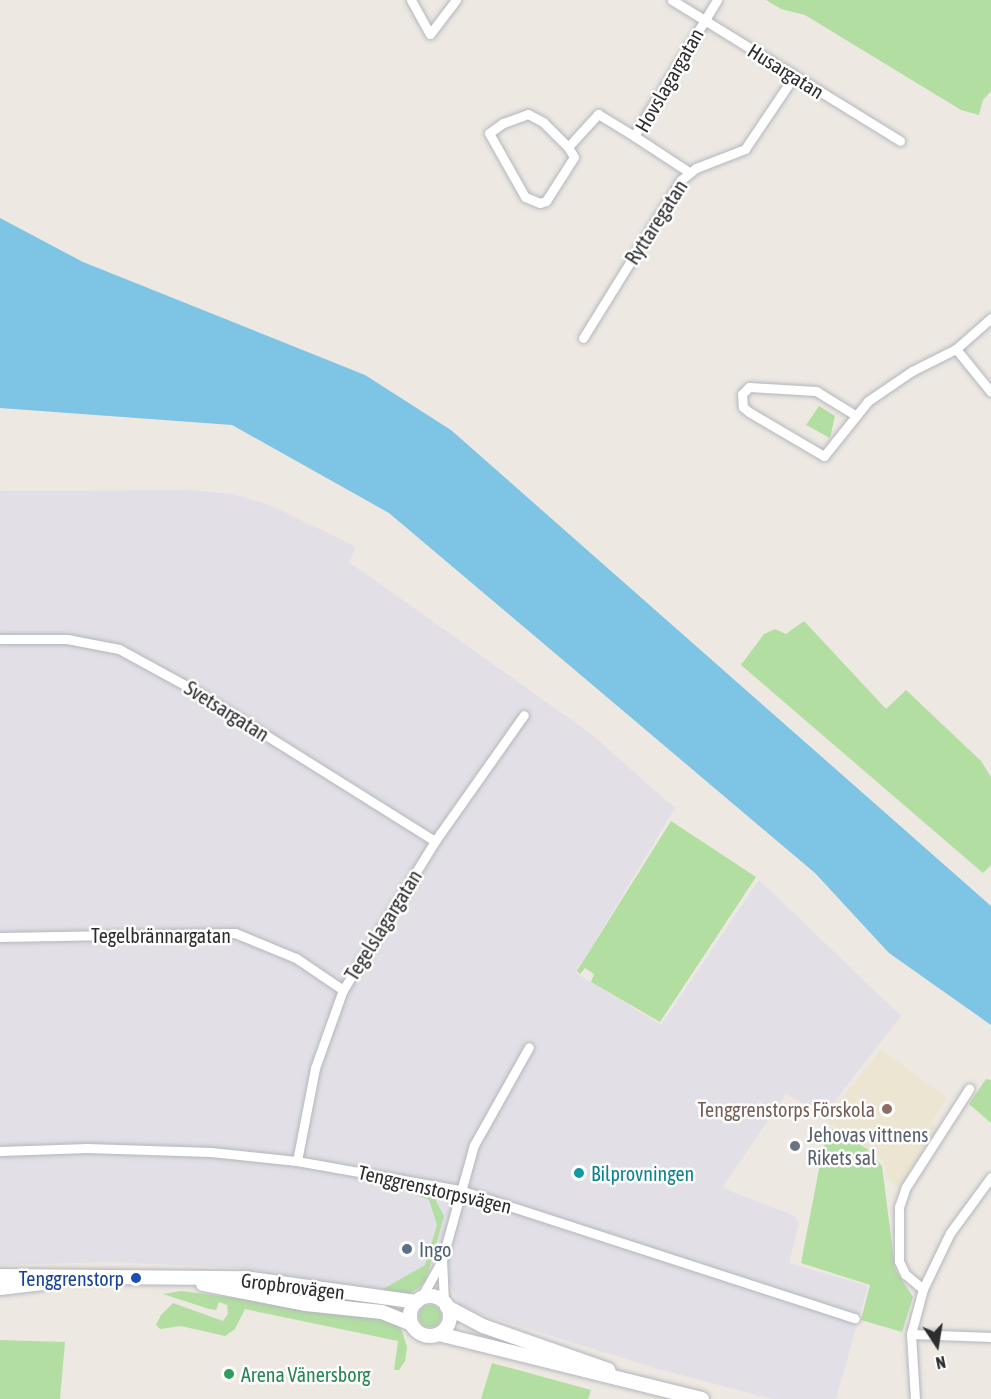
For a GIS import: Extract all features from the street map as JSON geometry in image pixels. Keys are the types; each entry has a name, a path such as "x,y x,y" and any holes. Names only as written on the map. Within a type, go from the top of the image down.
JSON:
{"street":[{"path":"411,0 430,33 456,0"},
{"name":"Husargatan","path":"672,0 900,141"},
{"name":"Hovslagargatan","path":"688,172 634,136 717,0"},
{"name":"Ryttaregatan","path":"584,338 688,172 745,149 794,76"},
{"path":"528,114 543,122 568,147 574,157 546,201 534,203 525,197 489,133 502,123 528,114"},
{"path":"568,147 598,114 634,136"},
{"path":"855,415 816,391 749,387 742,394 743,407 749,412 824,456 855,415 885,388 956,349 991,318"},
{"path":"956,349 991,392"},
{"name":"Svetsargatan","path":"0,639 67,639 119,649 194,690 435,841"},
{"name":"Tegelslagargatan","path":"297,1161 315,1068 343,990 435,841 524,715"},
{"name":"Tegelbrännargatan","path":"0,937 235,933 288,954 343,990"},
{"path":"530,1047 484,1122 460,1190 442,1260 410,1311 411,1324 422,1334 461,1336 554,1364 624,1377 702,1399"},
{"path":"923,1289 905,1274 899,1261 899,1207 906,1187 969,1089"},
{"name":"Tenggrenstorpsvägen","path":"0,1151 149,1149 297,1161 460,1190 855,1318"},
{"path":"915,1399 911,1334 923,1289 950,1233 991,1178"},
{"path":"439,1334 448,1323 442,1260"},
{"name":"Gropbrovägen","path":"0,1276 244,1278 418,1300"},
{"name":"Gropbrovägen","path":"0,1288 78,1278"},
{"name":"Gropbrovägen","path":"169,1278 306,1304 382,1312 411,1324"},
{"path":"418,1300 433,1296 483,1326 588,1360 624,1377"},
{"path":"911,1334 991,1337"}],"shaded area":[{"path":"192,490 233,494 272,506 356,547 349,562 590,733 675,808 576,973 661,1025 759,880 901,1016 824,1115 786,1094 722,1188 795,1216 799,1223 789,1263 868,1286 836,1399 772,1399 655,1368 461,1308 452,1288 424,1269 387,1292 238,1268 110,1262 0,1265 0,491"},
{"name":"Tenggrenstorps Förskola","path":"881,1049 947,1098 931,1123 937,1129 899,1188 888,1179 883,1161 825,1120"}],"green space":[{"path":"766,0 991,0 991,91 983,100 979,115 961,110 805,15 781,9"},
{"path":"819,406 835,416 830,438 806,425"},
{"path":"804,621 886,709 906,690 981,761 991,777 991,865 983,873 741,665 764,634 775,629 786,634"},
{"path":"671,821 756,877 660,1022 591,982 594,974 585,968 580,974 577,971"},
{"path":"986,1079 991,1080 991,1123 969,1104"},
{"path":"833,1129 867,1149 882,1166 895,1269 913,1297 902,1332 861,1320 870,1285 801,1263 824,1143 828,1130"},
{"path":"401,1189 433,1195 444,1216 426,1280 420,1287 407,1295 376,1293 425,1265 437,1225 429,1200"},
{"path":"244,1284 405,1309 404,1315 243,1288"},
{"path":"181,1291 380,1316 396,1322 401,1328 407,1347 405,1361 399,1370 394,1370 398,1341 245,1309 235,1329 225,1336 181,1326 160,1329 156,1325 161,1315 173,1303 223,1321 228,1314 227,1305 219,1302 216,1310 209,1309 163,1294"},
{"path":"430,1305 438,1308 441,1316 438,1324 430,1327 422,1324 419,1316 422,1308"},
{"path":"0,1340 65,1342 60,1399 0,1399"},
{"path":"492,1363 591,1390 588,1399 481,1399"}],"water":[{"path":"0,218 83,262 365,375 451,430 991,906 991,1025 889,953 815,873 389,513 232,425 0,408"}],"place":[{"name":"Tenggrenstorps Förskola","path":"887,1109"},
{"name":"Jehovas vittnens Rikets sal","path":"795,1146"},
{"name":"Bilprovningen","path":"579,1173"},
{"name":"Ingo","path":"407,1249"},
{"name":"Tenggrenstorp","path":"136,1278"},
{"name":"Arena Vänersborg","path":"229,1374"}]}
